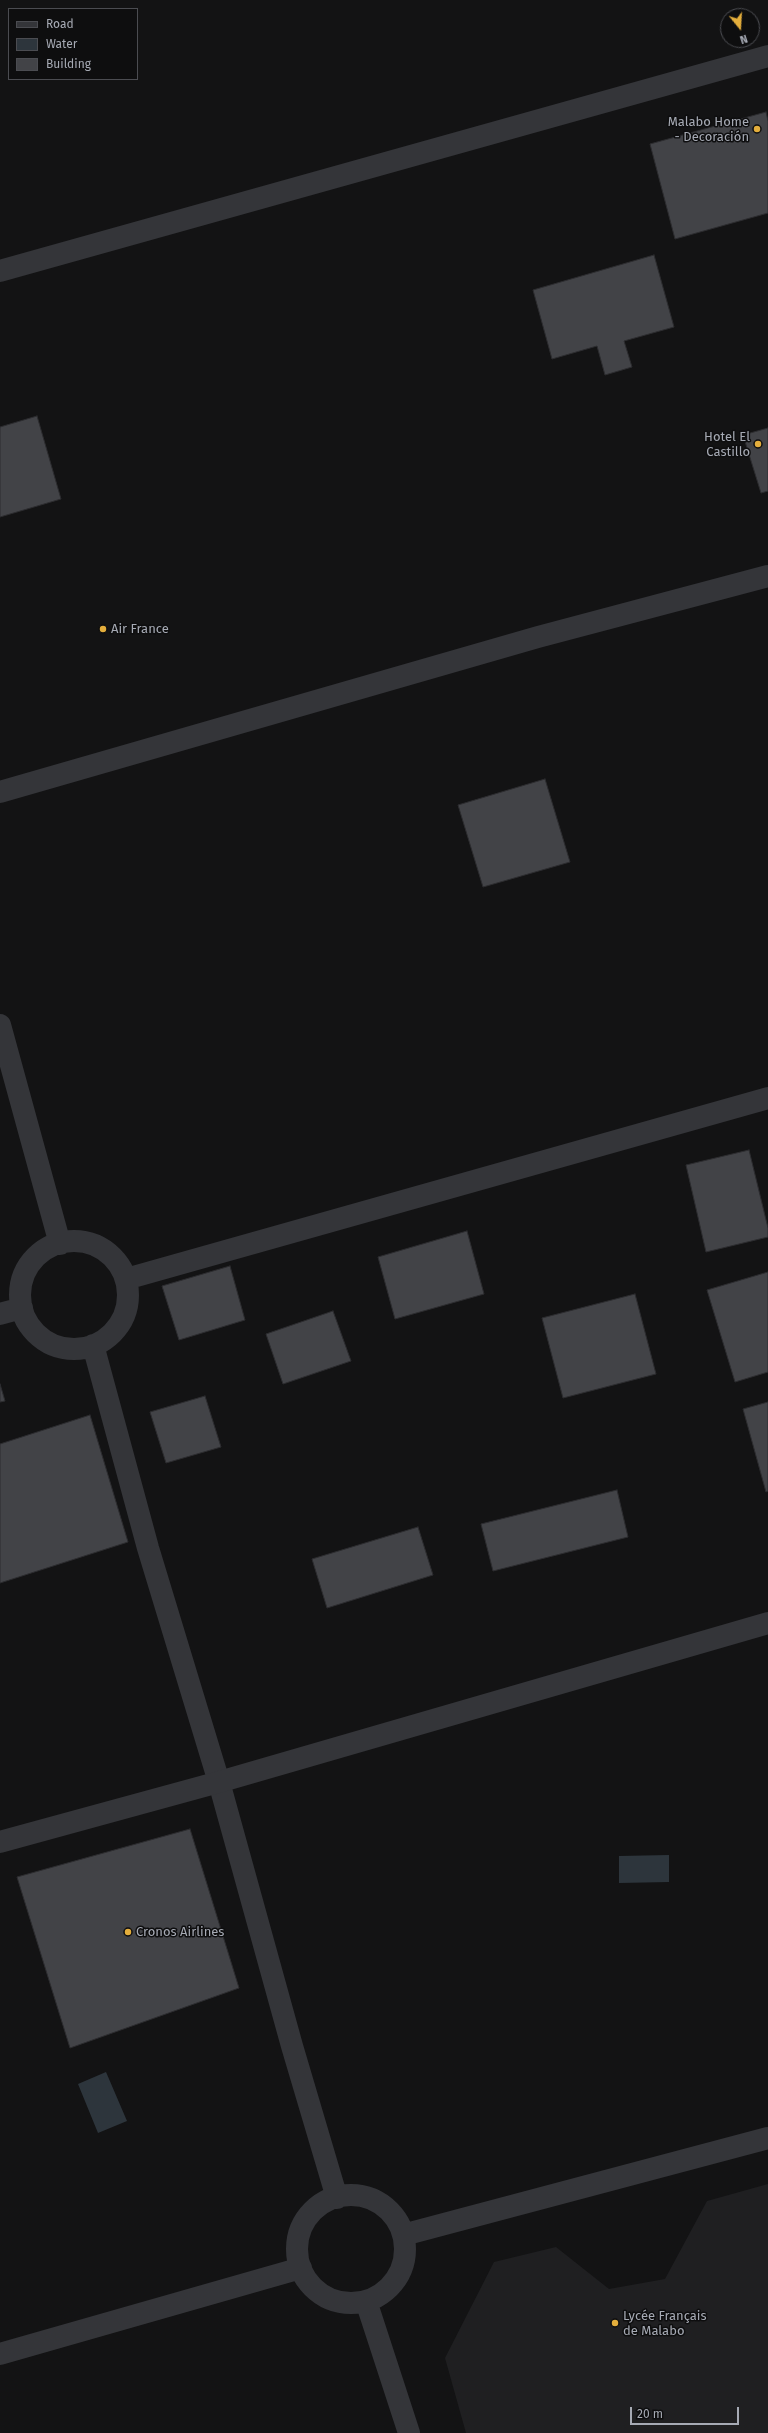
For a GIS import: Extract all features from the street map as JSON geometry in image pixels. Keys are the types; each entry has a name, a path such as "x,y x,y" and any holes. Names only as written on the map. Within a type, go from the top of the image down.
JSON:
{"street":[{"path":"0,271 768,56"},
{"path":"0,792 538,637 768,576"},
{"path":"0,1025 60,1244"},
{"path":"126,1279 768,1098"},
{"path":"77,1242 94,1246 114,1259 126,1279 128,1302 120,1324 113,1333 93,1346 68,1349 55,1346 34,1331 22,1308 21,1285 30,1264 38,1255 60,1244 77,1242"},
{"path":"0,1314 22,1308"},
{"path":"93,1346 148,1548 219,1782 292,2046 337,2198"},
{"path":"0,1842 219,1782 768,1623"},
{"path":"403,2235 768,2138"},
{"path":"349,2196 373,2200 392,2214 403,2235 404,2258 395,2281 377,2296 366,2301 354,2303 332,2300 313,2287 301,2268 298,2244 307,2220 325,2202 337,2198 349,2196"},
{"path":"0,2354 301,2268"},
{"path":"366,2301 409,2433"}],"shaded area":[{"name":"Lycée Français de Malabo","path":"768,2184 768,2433 466,2433 445,2358 494,2262 556,2247 609,2289 665,2279 707,2201"}],"water":[{"path":"669,1855 669,1882 619,1883 619,1856"},
{"path":"106,2072 127,2121 98,2133 78,2084"}],"building":[{"path":"766,112 768,121 768,213 675,239 650,144"},
{"path":"654,255 674,327 624,341 632,367 605,375 597,346 552,359 533,290"},
{"path":"37,416 61,499 0,517 0,427"},
{"path":"768,428 768,491 761,493 743,435"},
{"path":"545,779 570,862 483,887 458,805"},
{"path":"749,1150 768,1228 768,1237 706,1252 686,1165"},
{"path":"467,1231 484,1294 395,1319 378,1257"},
{"path":"230,1266 245,1320 179,1340 162,1286"},
{"path":"768,1272 768,1372 735,1382 707,1290"},
{"path":"635,1294 656,1374 563,1398 542,1318"},
{"path":"333,1311 351,1361 283,1384 266,1334"},
{"path":"0,1384 5,1401 0,1402"},
{"path":"205,1396 221,1447 166,1463 150,1412"},
{"path":"768,1402 768,1491 766,1492 743,1409"},
{"path":"90,1415 128,1542 0,1583 0,1444"},
{"path":"617,1490 628,1537 493,1571 481,1524"},
{"path":"418,1527 433,1575 327,1608 312,1559"},
{"name":"Cronos Airlines","path":"190,1829 239,1988 70,2048 17,1877"}],"place":[{"name":"Malabo Home - Decoración","path":"757,129"},
{"name":"Hotel El Castillo","path":"758,444"},
{"name":"Air France","path":"103,629"},
{"name":"Cronos Airlines","path":"128,1932"},
{"name":"Lycée Français de Malabo","path":"615,2323"}]}
